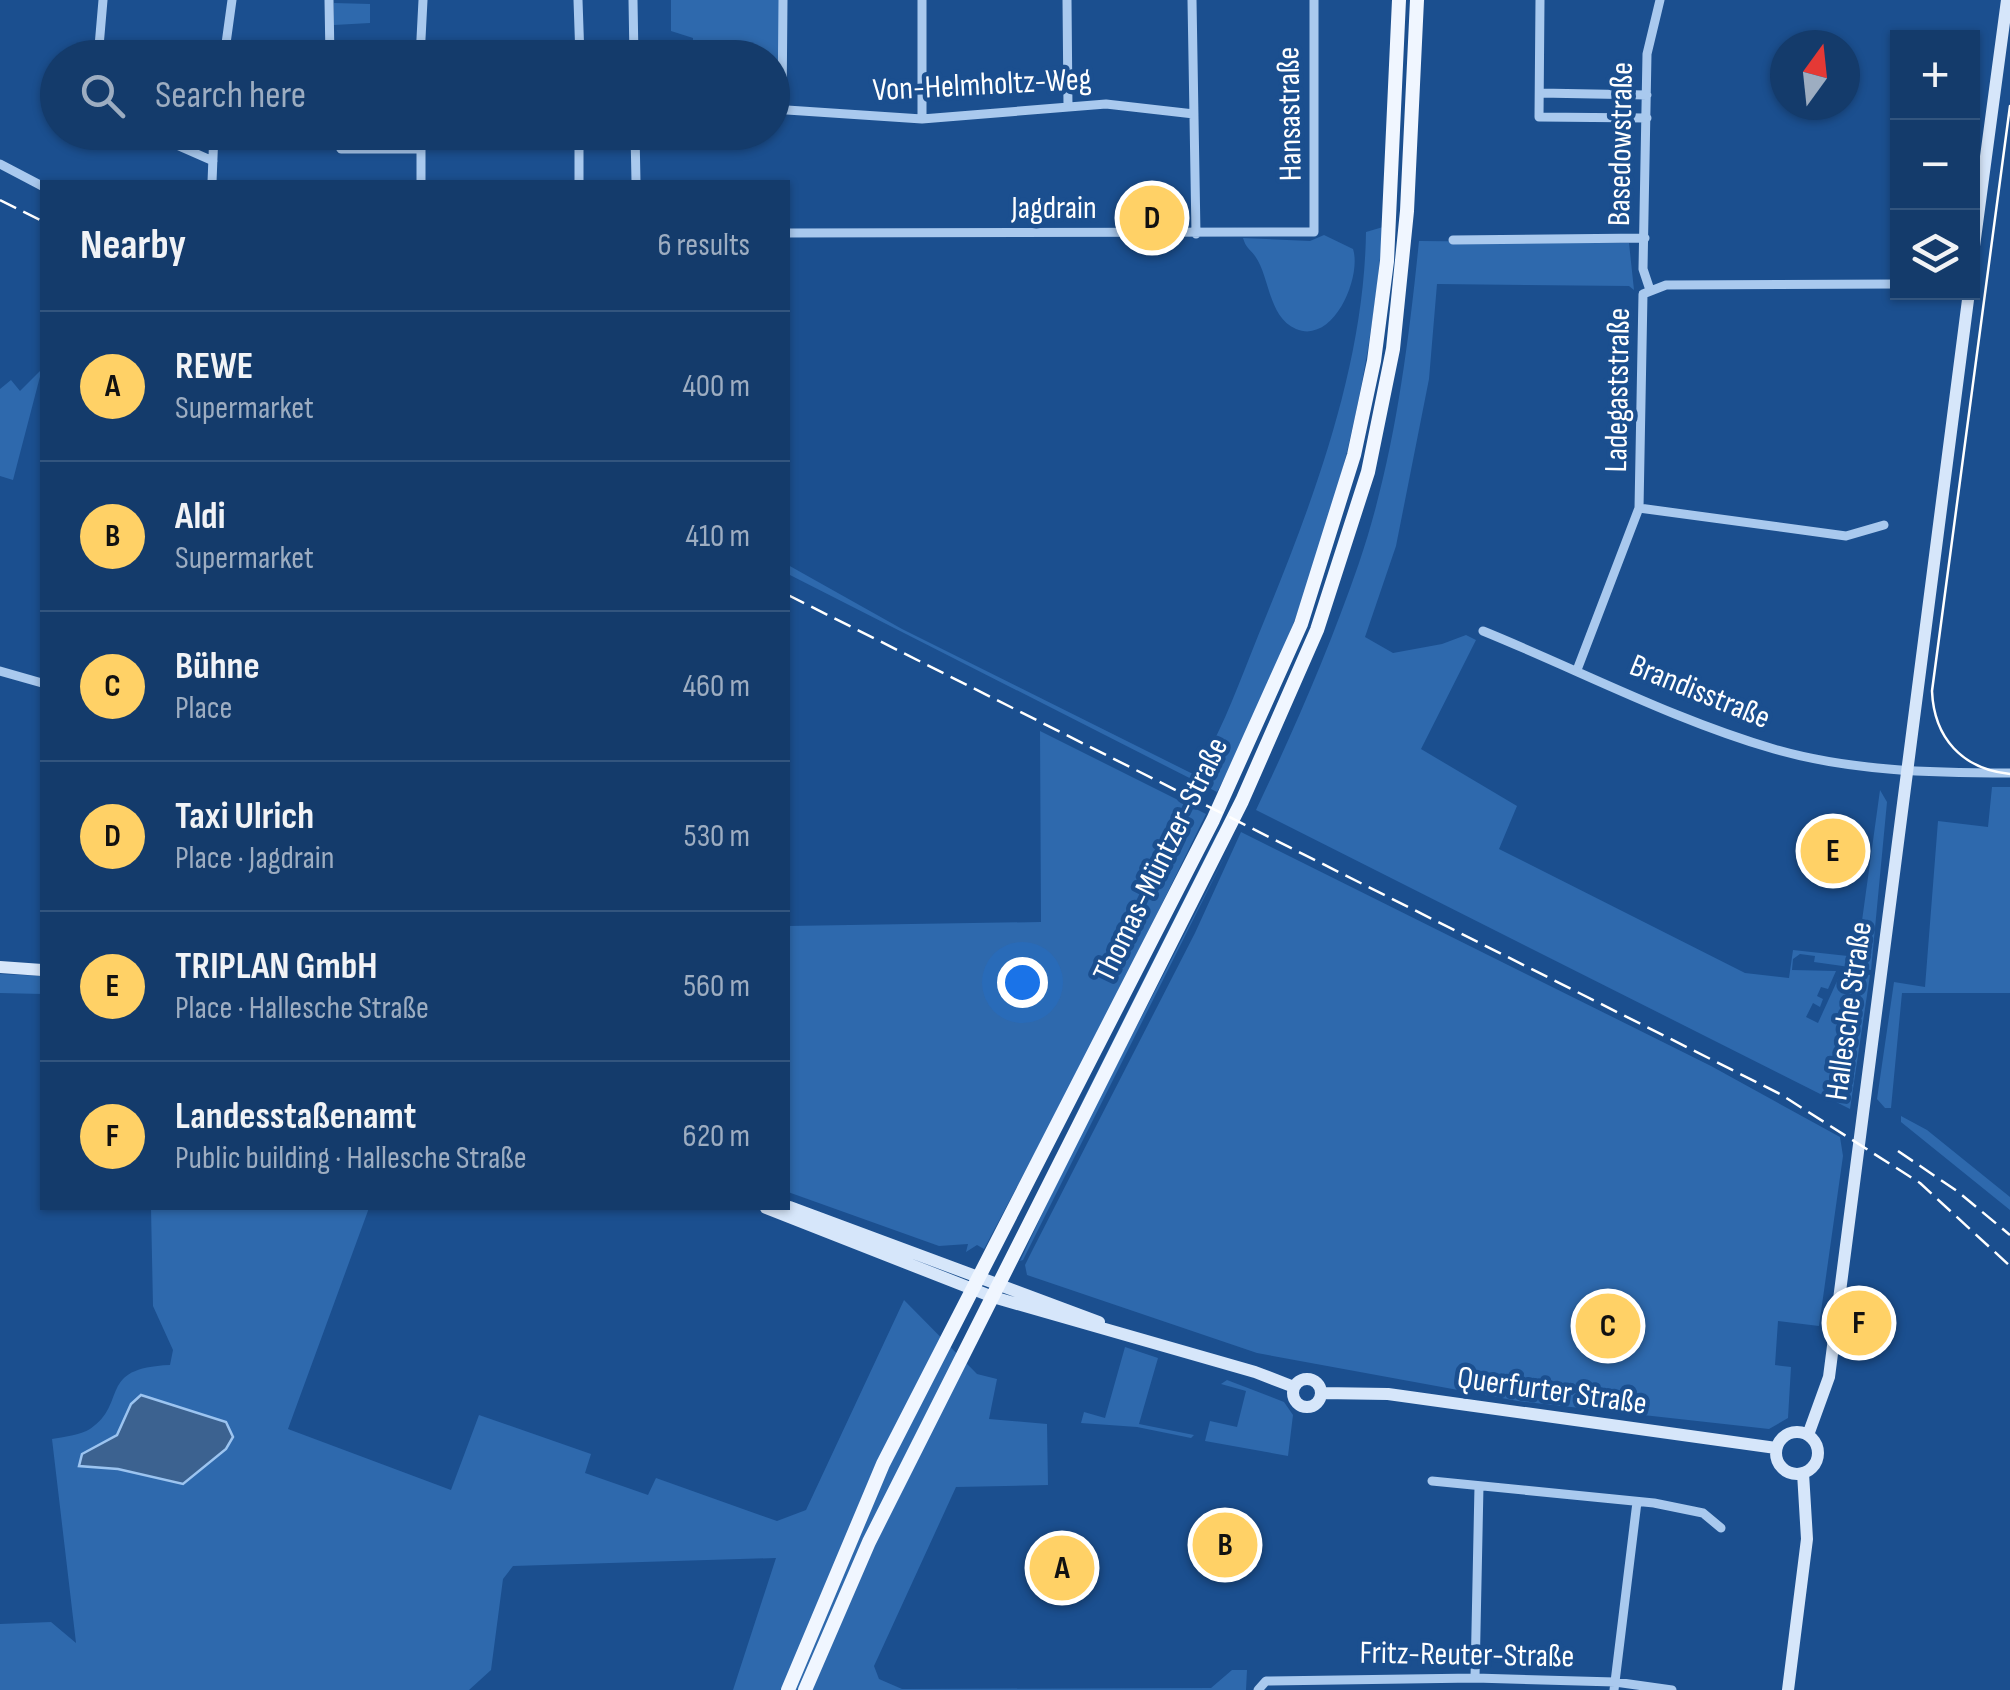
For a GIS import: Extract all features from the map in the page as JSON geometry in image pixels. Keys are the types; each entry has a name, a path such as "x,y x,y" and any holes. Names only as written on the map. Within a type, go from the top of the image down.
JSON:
{"main road":[{"name":"Thomas-Müntzer-Straße","path":"788,1690 861,1509 1213,820 1301,624 1339,510 1364,412 1387,261 1399,0"},
{"name":"Thomas-Müntzer-Straße","path":"805,1690 869,1542 1229,828 1317,630 1376,438 1404,265 1416,0"},
{"path":"1979,210 2007,0"},
{"name":"Hallesche Straße","path":"1808,1434 1829,1377 1967,300"},
{"path":"0,967 40,970"},
{"path":"790,1207 976,1282 993,1297 1294,1387 1308,1379 1319,1386 1321,1393 1316,1404 1302,1407 1293,1396 1294,1387"},
{"path":"772,1210 976,1282 1000,1282 1132,1336"},
{"name":"Querfurter Straße","path":"1321,1393 1388,1394 1776,1448"},
{"path":"1788,1690 1807,1538 1803,1473 1818,1455 1816,1443 1808,1434 1786,1434 1776,1448 1784,1470 1803,1473"}],"street":[{"path":"100,40 103,0"},
{"path":"226,40 232,0"},
{"path":"329,0 330,40"},
{"path":"421,40 423,0"},
{"path":"578,0 579,40"},
{"path":"634,0 634,40"},
{"path":"781,40 783,0"},
{"path":"922,0 922,119"},
{"path":"1066,0 1068,108"},
{"path":"1192,0 1196,234"},
{"name":"Hansastraße","path":"1314,0 1317,228"},
{"path":"1540,0 1540,116 1646,118"},
{"name":"Basedowstraße","path":"1650,290 1644,269 1648,40 1660,0"},
{"path":"1540,94 1647,95"},
{"name":"Von-Helmholtz-Weg","path":"790,110 922,119 1142,105 1194,114"},
{"path":"186,150 212,162"},
{"path":"212,180 213,150"},
{"path":"420,150 421,180"},
{"path":"579,150 579,180"},
{"path":"636,150 636,180"},
{"path":"0,164 40,185"},
{"name":"Jagdrain","path":"790,232 1308,234 1317,228"},
{"path":"1453,240 1645,238"},
{"name":"Ladegaststraße","path":"1577,670 1639,508 1640,304 1650,290 1666,285 1890,284"},
{"path":"1639,508 1846,536 1884,525"},
{"name":"Brandisstraße","path":"1483,631 1774,749 1843,764 2010,772"},
{"path":"0,672 40,682"},
{"path":"1432,1481 1638,1502 1703,1513 1721,1528"},
{"path":"1475,1678 1479,1486"},
{"path":"1614,1686 1638,1502"},
{"path":"1442,1678 1442,1690"},
{"name":"Fritz-Reuter-Straße","path":"1260,1687 1275,1680 1475,1678 1672,1690"}],"shaded area":[{"path":"671,0 780,0 779,40 693,40 671,31"},
{"path":"334,3 370,4 370,23 334,25"},
{"path":"1383,227 1375,302 1348,447 1307,587 1281,656 1217,792 790,575 790,566 902,629 1195,775 1230,707 1331,438 1356,336 1366,232"},
{"path":"1324,235 1353,249 1355,261 1349,290 1333,318 1322,327 1310,331 1296,329 1280,315 1260,265 1243,238 1310,241"},
{"path":"1419,241 1629,243 1634,290 1629,286 1437,284 1429,379 1396,546 1365,637 1393,653 1466,635 1476,640 1421,749 1517,806 1499,849 1745,973 1789,978 1793,950 1857,957 1880,790 1887,802 1871,970 1814,962 1815,956 1800,954 1793,959 1792,970 1836,971 1828,989 1821,987 1817,996 1823,999 1820,1007 1813,1003 1806,1017 1818,1023 1838,979 1847,972 1870,975 1850,1109 1256,810 1324,657 1371,524 1398,404"},
{"path":"40,371 13,480 0,476 0,389 11,380 20,391"},
{"path":"1040,731 1206,814 1102,1026 984,1249 977,1245 966,1252 968,1244 939,1246 790,1193 790,926 1041,922"},
{"path":"1992,787 2010,787 2010,993 1902,993 1891,1108 1885,1108 1877,1099 1894,982 1925,987 1938,821 1988,827"},
{"path":"1218,832 1223,834 1070,1126"},
{"path":"1241,832 1711,1066 1840,1137 1843,1156 1819,1326 1778,1321 1775,1365 1791,1367 1788,1418 1769,1429 1518,1401 1257,1353 1027,1275 1025,1265 1195,933"},
{"path":"1227,852 1023,1260 1020,1261 1071,1153"},
{"path":"0,974 40,976 40,994 0,993"},
{"path":"1901,1116 1927,1130 2010,1197 2010,1210 1901,1122"},
{"path":"151,1210 368,1210 288,1429 451,1490 479,1415 591,1454 585,1473 648,1495 656,1478 777,1521 806,1510 904,1300 977,1374 997,1379 989,1419 1047,1424 1048,1485 956,1487 874,1666 879,1679 902,1689 1211,1688 1232,1670 1247,1670 1246,1690 733,1690 776,1558 513,1566 503,1579 491,1670 469,1690 0,1690 0,1624 51,1622 76,1643 52,1439 90,1429 102,1419 122,1380 132,1373 170,1365 173,1350 153,1306"},
{"path":"1125,1347 1158,1358 1139,1424 1194,1435 1191,1438 1137,1427 1081,1423 1084,1412 1105,1418"},
{"path":"1227,1380 1284,1402 1293,1415 1288,1456 1205,1441 1210,1421 1237,1427 1246,1391 1221,1384"},
{"path":"141,1395 226,1422 233,1437 226,1449 183,1484 118,1469 79,1466 82,1454 117,1435 131,1404"}],"tram line":[{"path":"2010,106 1932,691 1938,723 1954,748 1978,766 2010,774"}],"railway":[{"path":"0,200 40,220"},
{"path":"790,596 1780,1094 1920,1183 2010,1266"},
{"path":"1898,1151 1957,1191 2010,1235"}],"place":[{"name":"Taxi Ulrich","path":"1152,218"},
{"name":"TRIPLAN GmbH","path":"1833,851"},
{"name":"Landesstaßenamt","path":"1859,1323"},
{"name":"Bühne","path":"1608,1326"},
{"name":"Aldi","path":"1225,1545"},
{"name":"REWE","path":"1062,1568"}]}
